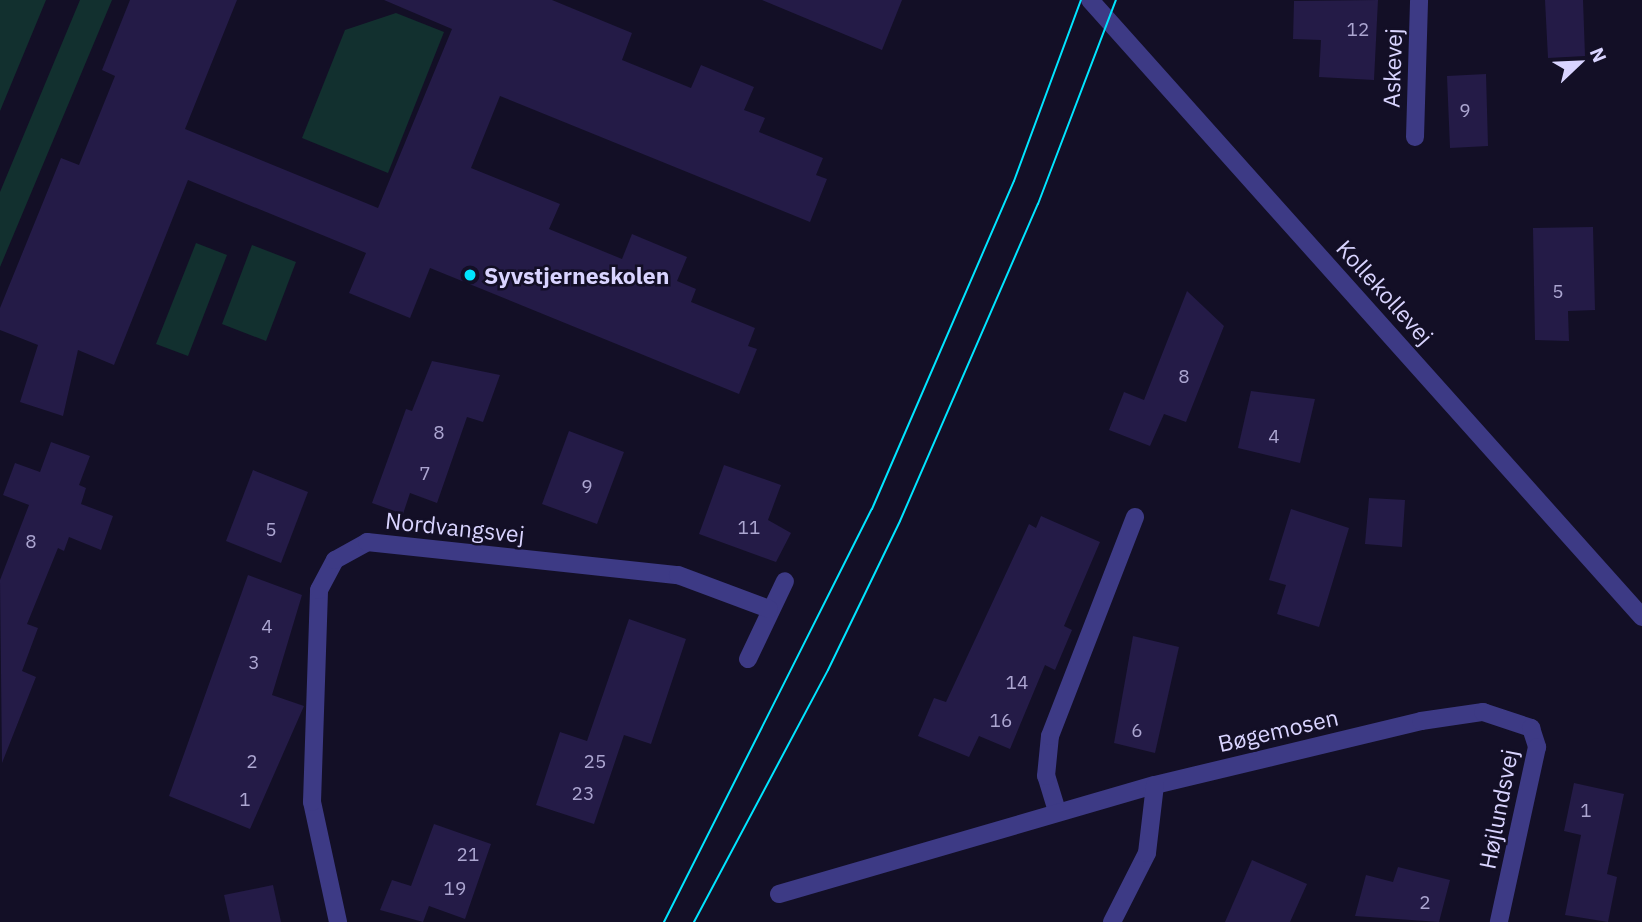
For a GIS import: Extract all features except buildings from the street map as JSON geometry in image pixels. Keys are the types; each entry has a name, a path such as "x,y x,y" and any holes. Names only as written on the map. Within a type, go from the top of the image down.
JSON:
{"street":[{"name":"Kollekollevej","path":"1090,0 1642,617"},
{"name":"Askevej","path":"1415,137 1419,0"},
{"path":"1057,811 1046,776 1050,736 1135,517"},
{"name":"Nordvangsvej","path":"338,922 312,802 318,590 335,561 367,542 664,574 768,608"},
{"path":"748,659 768,608 785,581"},
{"name":"Bøgemosen","path":"779,894 1057,811 1421,720 1483,712 1513,718"},
{"name":"Højlundsvej","path":"1499,922 1537,747 1531,728 1513,718"},
{"path":"1112,922 1147,853 1154,785"}],"green space":[{"path":"0,0 46,0 0,111"},
{"path":"80,0 112,0 0,267 0,192"},
{"path":"396,13 444,32 388,173 302,138 345,30"},
{"path":"196,243 227,255 188,356 156,344"},
{"path":"252,245 296,262 266,341 222,324"}],"tram line":[{"path":"664,922 872,509 1014,181 1081,0"},
{"path":"694,922 828,670 900,521 1038,204 1116,0"}],"place":[{"name":"Syvstjerneskolen","path":"470,275"}]}
